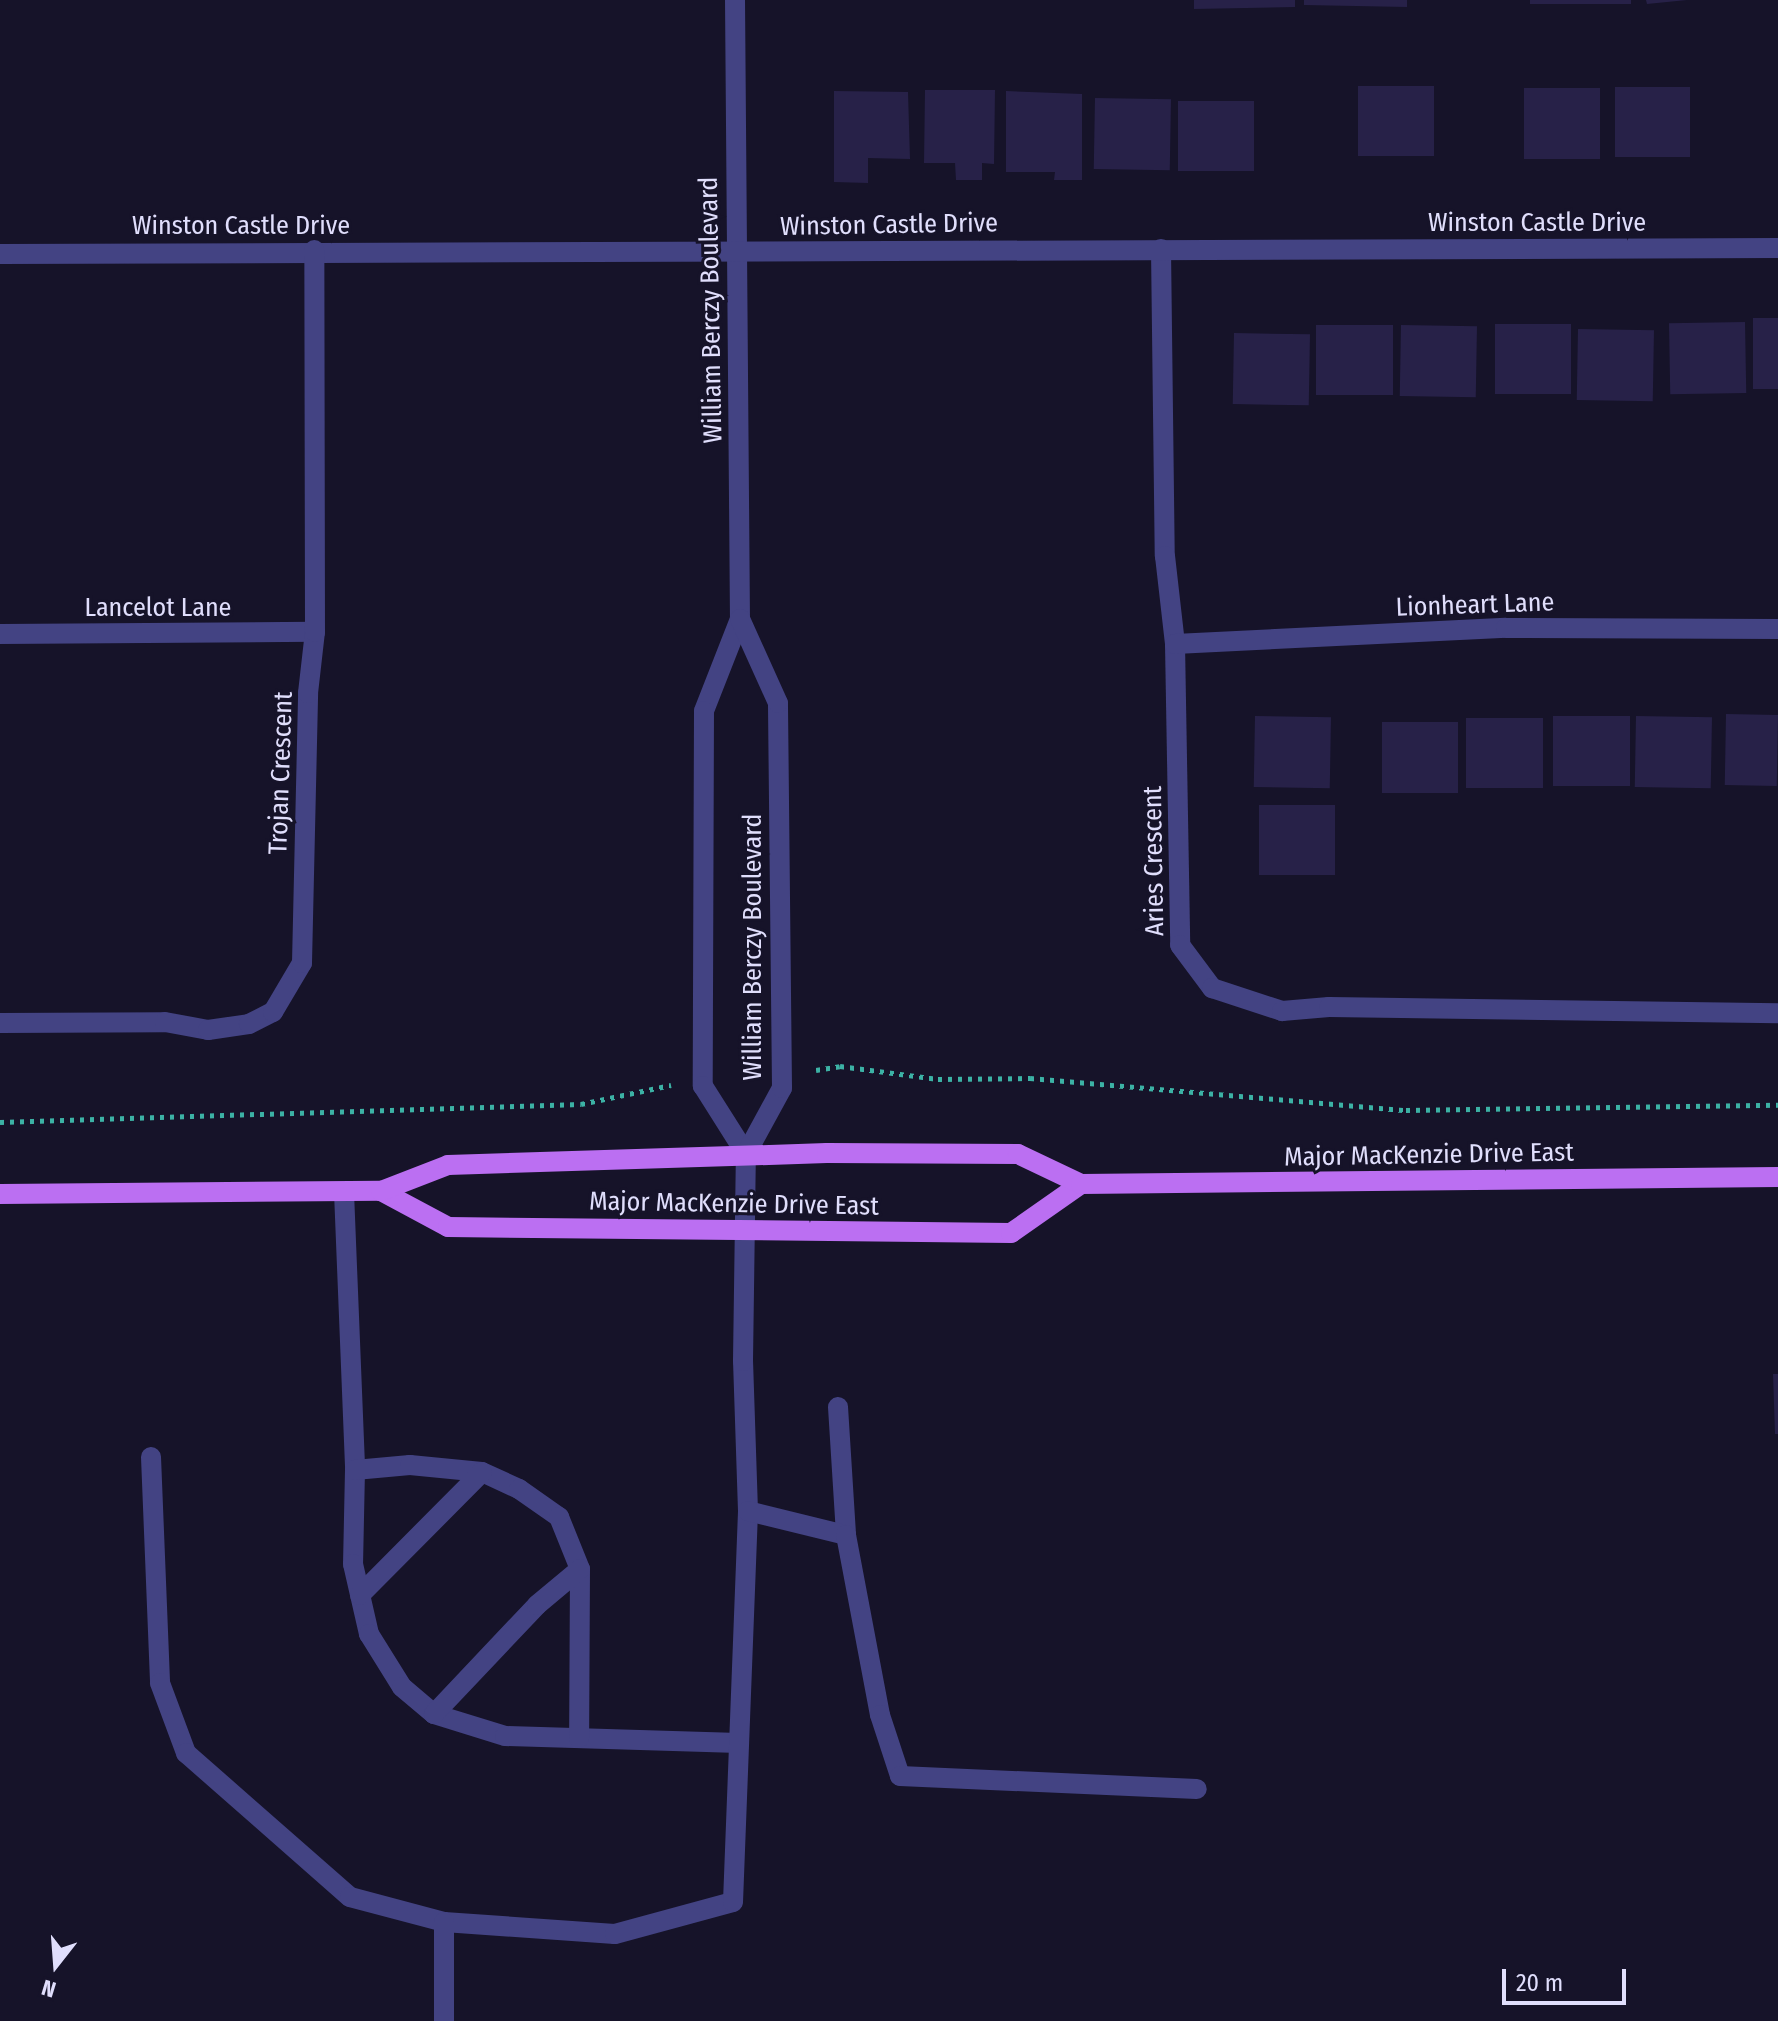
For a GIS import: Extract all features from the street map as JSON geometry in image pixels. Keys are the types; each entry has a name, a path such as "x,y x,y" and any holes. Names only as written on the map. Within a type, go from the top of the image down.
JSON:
{"main road":[{"name":"Major MacKenzie Drive East","path":"0,1194 381,1191 448,1165 746,1154 1018,1154 1081,1184 1778,1177"},
{"name":"Major MacKenzie Drive East","path":"381,1191 448,1227 1011,1233 1081,1184"}],"street":[{"name":"William Berczy Boulevard","path":"735,0 740,619 704,711 703,1086 746,1154 782,1088 778,703 740,619"},
{"name":"Winston Castle Drive","path":"0,254 314,250 737,252 1778,248"},
{"name":"Aries Crescent","path":"1161,249 1165,556 1175,644 1180,945 1212,988 1282,1011 1329,1007 1778,1013"},
{"name":"Trojan Crescent","path":"0,1023 165,1022 208,1030 249,1024 273,1012 302,963 308,693 315,632 314,250"},
{"name":"Lionheart Lane","path":"1175,644 1506,628 1778,629"},
{"name":"Lancelot Lane","path":"0,634 315,632"},
{"path":"151,1457 160,1683 186,1753 350,1897 444,1922 615,1934 733,1902 748,1511 746,1154"},
{"path":"344,1192 355,1470 353,1564 369,1634 402,1687 434,1714 505,1736 739,1743"},
{"path":"838,1407 846,1535 880,1715 900,1776 1197,1789"},
{"path":"355,1470 410,1465 482,1472 519,1489 559,1517 580,1569 579,1738"},
{"path":"360,1595 482,1472"},
{"path":"748,1511 846,1535"},
{"path":"434,1714 537,1605 580,1569"},
{"path":"444,1922 444,2021"}],"path":[{"path":"816,1078 816,1068 840,1066 938,1079 1030,1078 1406,1110 1778,1105"},
{"path":"0,1122 581,1104 671,1085"}],"building":[{"path":"1194,0 1295,0 1295,7 1194,9"},
{"path":"1304,0 1407,0 1407,7 1304,5"},
{"path":"1530,0 1631,0 1631,4 1530,4"},
{"path":"1646,0 1687,0 1647,4"},
{"path":"1358,86 1434,86 1434,156 1358,156"},
{"path":"1615,87 1690,87 1690,157 1615,157"},
{"path":"1524,88 1600,88 1600,159 1524,159"},
{"path":"925,90 995,90 994,164 982,163 982,180 956,180 955,163 924,163"},
{"path":"834,91 908,92 910,159 868,158 868,183 834,182"},
{"path":"1006,91 1082,94 1082,180 1054,180 1055,172 1006,172"},
{"path":"1095,98 1171,99 1170,170 1094,169"},
{"path":"1178,101 1254,101 1254,171 1178,171"},
{"path":"1753,318 1778,318 1778,389 1753,389"},
{"path":"1745,322 1746,393 1670,394 1669,323"},
{"path":"1495,324 1571,324 1571,394 1495,394"},
{"path":"1316,325 1393,325 1393,395 1316,395"},
{"path":"1401,325 1477,326 1476,397 1400,396"},
{"path":"1578,329 1654,330 1653,401 1577,400"},
{"path":"1234,333 1310,334 1309,405 1233,404"},
{"path":"1726,714 1778,715 1777,786 1725,785"},
{"path":"1255,716 1331,717 1330,788 1254,787"},
{"path":"1553,716 1630,716 1630,786 1553,786"},
{"path":"1636,716 1712,717 1711,788 1635,787"},
{"path":"1466,718 1543,718 1543,788 1466,788"},
{"path":"1382,722 1458,722 1458,793 1382,793"},
{"path":"1259,805 1335,805 1335,875 1259,875"},
{"path":"1773,1374 1778,1374 1778,1434 1775,1434"}]}
